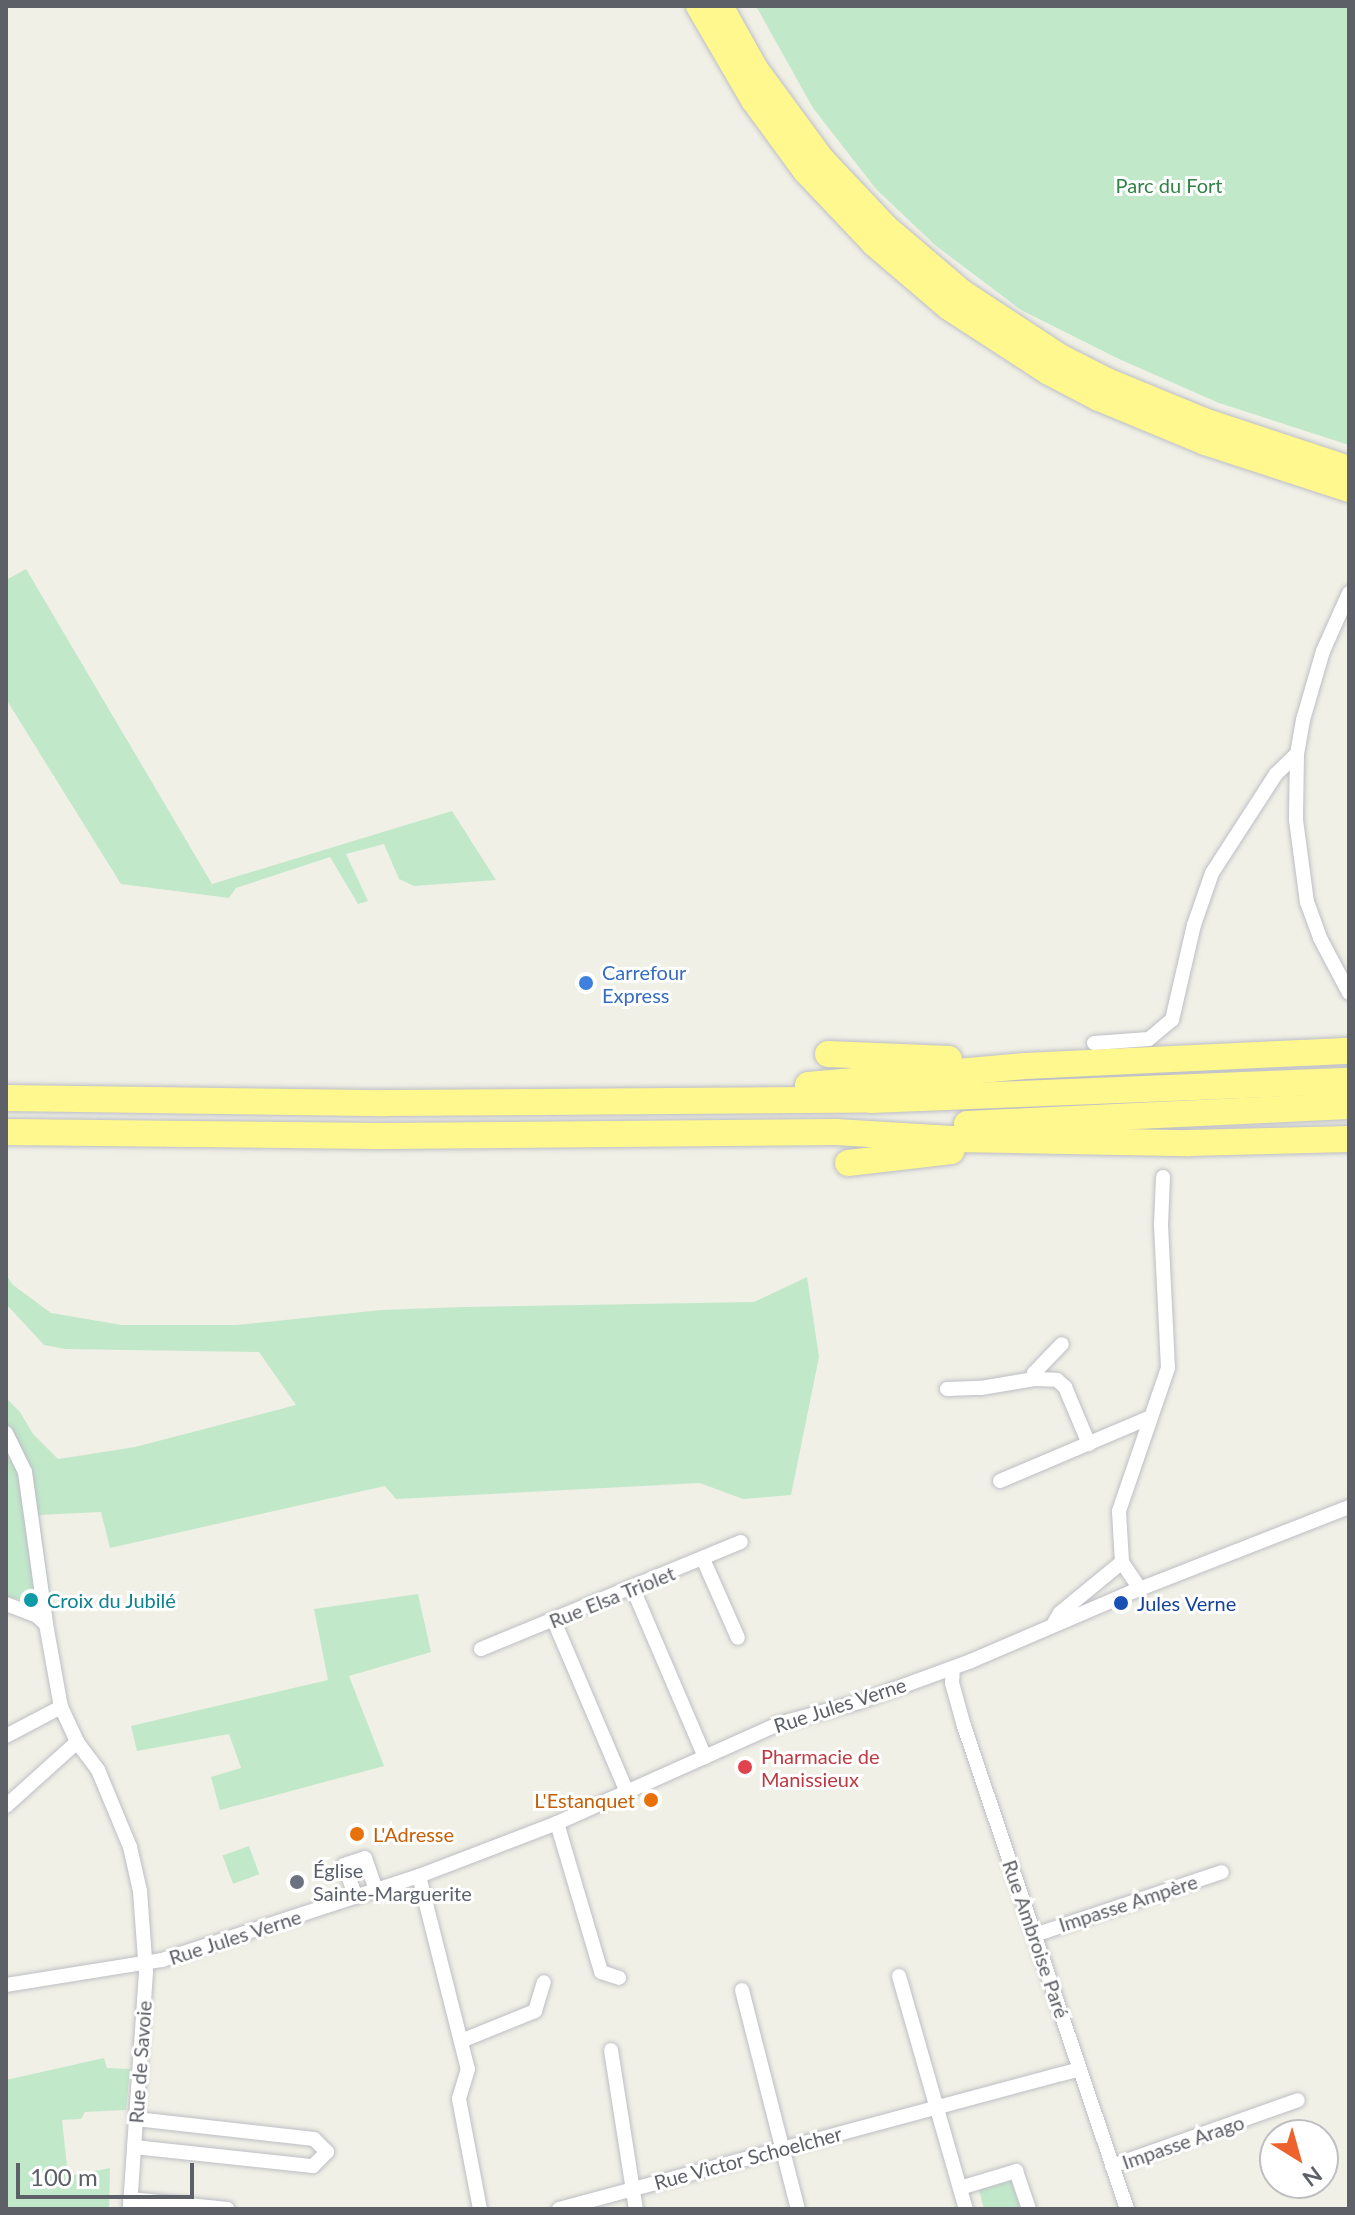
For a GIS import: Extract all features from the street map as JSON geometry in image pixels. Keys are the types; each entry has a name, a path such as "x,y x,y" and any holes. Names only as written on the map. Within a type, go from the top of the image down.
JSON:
{"highway":[{"path":"699,6 746,88 806,171 874,243 949,307 1004,345 1099,398 1205,442 1349,489"},
{"path":"720,6 755,69 821,159 885,227 961,292 1060,357 1107,381 1204,421 1349,469"},
{"path":"828,1054 1349,1051"},
{"path":"609,1102 1087,1053"},
{"path":"6,1098 609,1102 901,1099 1349,1081"},
{"path":"6,1132 381,1136 836,1132 1349,1106"},
{"path":"836,1132 1042,1142 1349,1139"},
{"path":"848,1163 1042,1142"}],"street":[{"path":"1349,593 1316,669 1297,754 1296,820 1303,883 1320,938 1349,993"},
{"path":"1087,1053 1155,1037 1167,1027 1176,1008 1194,925 1212,873 1276,774 1297,754"},
{"path":"1140,1589 1122,1562 1119,1511 1168,1368 1161,1225 1163,1177"},
{"path":"1034,1379 1034,1373 1062,1344"},
{"path":"947,1389 981,1388 1034,1379 1057,1380 1065,1387 1089,1444"},
{"path":"1000,1481 1151,1417"},
{"name":"Rue de Savoie","path":"6,1433 25,1472 61,1707 77,1742 98,1770 130,1847 140,1891 146,1962 130,2204"},
{"name":"Rue Jules Verne","path":"6,1985 183,1954 419,1876 557,1823 778,1724 859,1702 953,1668 1140,1589 1349,1507"},
{"name":"Rue Elsa Triolet","path":"481,1649 741,1542"},
{"path":"703,1559 738,1638"},
{"path":"1052,1625 1060,1613 1122,1562"},
{"path":"633,1589 705,1757"},
{"path":"6,1604 29,1612 46,1624"},
{"path":"554,1621 627,1792"},
{"name":"Rue Ambroise Paré","path":"953,1668 952,1683 964,1726 1127,2209"},
{"path":"6,1736 61,1707"},
{"path":"6,1806 77,1742"},
{"path":"557,1823 601,1972 619,1978"},
{"path":"356,1897 344,1865 365,1858 376,1890"},
{"name":"Impasse Ampère","path":"1035,1935 1222,1872"},
{"path":"419,1876 468,2069 459,2090 459,2099 480,2209"},
{"path":"899,1976 966,2209"},
{"path":"461,2041 535,2011 544,1982"},
{"path":"742,1990 798,2209"},
{"path":"611,2050 636,2209"},
{"name":"Rue Victor Schoelcher","path":"559,2209 1080,2069"},
{"name":"Impasse Arago","path":"1112,2166 1298,2100"},
{"path":"134,2147 313,2166 322,2161 327,2152 314,2139 136,2119"},
{"path":"960,2188 1016,2171 1029,2209"},
{"path":"130,2204 227,2209"}],"green space":[{"name":"Parc du Fort","path":"756,6 1349,6 1349,445 1219,403 1119,359 1021,310 935,245 876,189 813,108"},
{"path":"26,569 212,884 452,811 496,880 414,886 399,879 384,844 346,854 368,901 358,904 330,857 236,888 229,898 121,884 6,699 6,580"},
{"path":"6,1275 13,1285 51,1313 122,1325 236,1325 381,1310 463,1307 754,1302 807,1277 819,1357 791,1495 743,1499 700,1483 396,1499 385,1486 110,1548 101,1512 39,1515 52,1608 6,1596 6,1398 20,1412 33,1434 58,1459 135,1447 296,1405 259,1352 65,1349 44,1345 6,1304"},
{"path":"418,1594 431,1652 349,1676 384,1766 220,1810 211,1777 241,1768 229,1734 137,1751 131,1726 328,1680 314,1609"},
{"path":"249,1846 259,1874 233,1884 223,1856"},
{"path":"104,2058 107,2068 130,2069 126,2110 85,2112 81,2119 62,2120 68,2176 110,2168 109,2209 6,2209 6,2080"},
{"path":"1011,2181 1021,2209 984,2209 979,2190"}],"place":[{"name":"Carrefour Express","path":"586,983"},
{"name":"Croix du Jubilé","path":"31,1600"},
{"name":"Jules Verne","path":"1121,1603"},
{"name":"Pharmacie de Manissieux","path":"745,1767"},
{"name":"L'Estanquet","path":"651,1800"},
{"name":"L'Adresse","path":"357,1834"},
{"name":"Église Sainte-Marguerite","path":"297,1882"}]}
